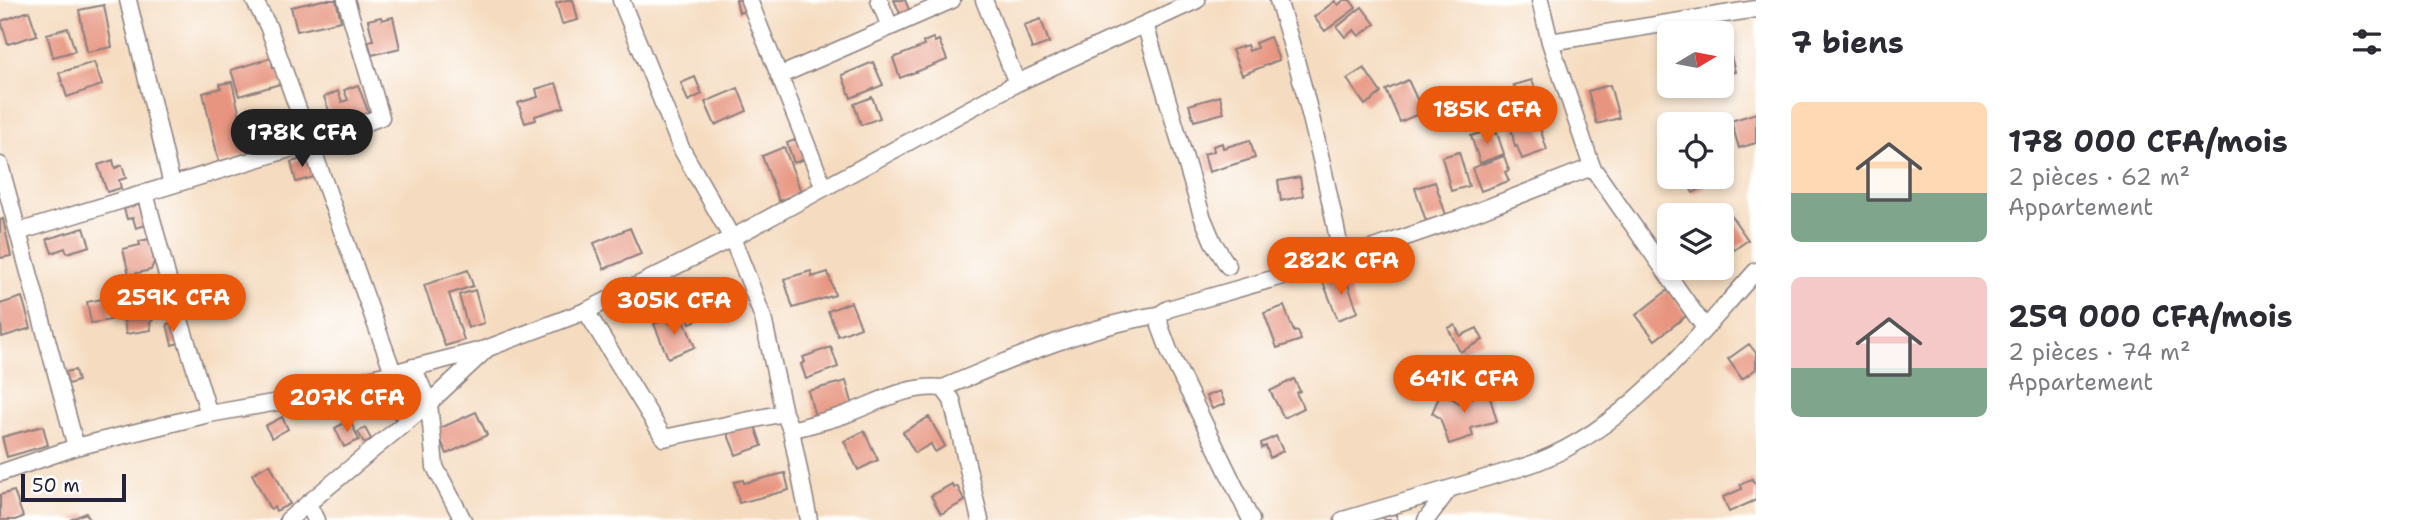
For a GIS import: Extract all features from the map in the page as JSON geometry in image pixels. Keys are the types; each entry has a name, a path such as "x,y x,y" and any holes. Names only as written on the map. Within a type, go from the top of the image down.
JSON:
{"street":[{"path":"128,0 172,185"},
{"path":"254,0 268,26 393,372"},
{"path":"18,232 309,143 381,117 346,0"},
{"path":"621,0 681,148 732,238 763,318 809,520"},
{"path":"749,0 824,188"},
{"path":"878,0 890,27"},
{"path":"779,76 952,0"},
{"path":"984,0 1017,83"},
{"path":"0,472 76,447 209,414 278,402 488,348 586,311 732,238 1017,83 1197,0"},
{"path":"1278,0 1301,75 1342,259"},
{"path":"1540,0 1550,42 1592,167 1705,328"},
{"path":"1550,42 1756,9"},
{"path":"1145,24 1202,216 1213,242 1228,266"},
{"path":"0,165 76,447"},
{"path":"790,430 842,415 909,389 943,388 997,365 1115,324 1159,315 1168,309 1342,259 1458,219 1592,167"},
{"path":"145,193 172,294 209,414"},
{"path":"1343,520 1545,460 1564,450 1640,397 1756,271"},
{"path":"586,311 664,439 784,412"},
{"path":"1159,315 1160,326 1175,364 1251,520"},
{"path":"288,520 429,403 488,348"},
{"path":"413,367 429,403 435,467 463,520"},
{"path":"943,388 952,400 980,520"},
{"path":"1426,520 1449,489"},
{"path":"307,504 316,520"}],"building":[{"path":"336,0 341,21 297,31 291,7"},
{"path":"573,0 578,20 562,24 556,3"},
{"path":"736,0 747,0 750,9 739,13"},
{"path":"894,0 905,0 910,12 901,16"},
{"path":"1344,0 1350,0 1356,8 1325,31 1314,17 1335,1 1338,5"},
{"path":"104,5 112,47 87,52 79,10"},
{"path":"1362,7 1375,24 1359,36 1354,30 1345,37 1337,27"},
{"path":"29,11 37,35 8,44 1,21"},
{"path":"381,17 382,20 393,17 400,48 372,55 368,41 373,40 368,20"},
{"path":"1041,19 1049,43 1032,49 1024,25"},
{"path":"68,28 75,51 53,57 47,34"},
{"path":"1270,37 1279,60 1242,75 1232,50 1247,45 1249,51 1257,48 1255,43"},
{"path":"933,38 935,42 939,40 947,60 900,78 893,58 924,46 923,42"},
{"path":"271,58 273,67 278,66 283,83 239,96 231,70"},
{"path":"94,62 102,85 67,97 59,73"},
{"path":"873,62 883,85 851,98 842,75"},
{"path":"1364,68 1381,93 1365,105 1347,79"},
{"path":"695,77 702,94 688,101 681,83"},
{"path":"1408,80 1423,112 1400,122 1386,90"},
{"path":"1532,80 1539,100 1546,98 1549,107 1541,110 1542,113 1518,120 1517,115 1514,116 1506,91 1515,88 1514,85"},
{"path":"232,82 249,155 219,162 203,93 221,88 220,84"},
{"path":"556,83 564,107 535,116 536,120 525,123 518,103 538,97 536,89"},
{"path":"358,85 369,114 335,127 324,97 338,91 342,102 348,100 344,90"},
{"path":"1610,85 1619,118 1597,124 1588,91"},
{"path":"738,88 747,111 715,125 705,102"},
{"path":"1220,96 1224,113 1194,121 1189,105"},
{"path":"872,97 880,118 861,125 854,104"},
{"path":"1756,113 1756,143 1739,148 1734,120"},
{"path":"1531,121 1533,127 1539,125 1547,150 1522,159 1517,146 1515,147 1511,128"},
{"path":"1493,129 1504,154 1480,163 1471,136"},
{"path":"802,137 810,157 794,163 787,143"},
{"path":"1250,140 1255,158 1209,172 1204,154 1214,151 1213,146 1222,143 1223,148"},
{"path":"784,147 801,192 779,201 762,156"},
{"path":"1459,152 1469,186 1451,191 1442,157"},
{"path":"1504,156 1509,170 1505,172 1509,181 1481,191 1472,168"},
{"path":"309,157 314,177 296,182 291,162"},
{"path":"113,160 115,168 122,165 126,178 119,180 121,188 107,192 98,165"},
{"path":"1300,177 1303,196 1281,201 1278,181"},
{"path":"1435,182 1446,215 1426,221 1415,188"},
{"path":"139,204 146,225 136,228 133,218 127,219 124,209"},
{"path":"3,219 11,256 0,258 0,220"},
{"path":"1734,220 1748,240 1734,250"},
{"path":"84,228 90,246 67,253 65,248 52,253 47,239"},
{"path":"630,228 641,254 604,269 594,243"},
{"path":"150,239 154,262 151,270 129,275 123,249 140,245 139,241"},
{"path":"468,270 473,286 449,294 464,340 445,346 424,285"},
{"path":"811,271 812,277 828,272 835,295 793,308 784,279"},
{"path":"1344,274 1358,312 1338,320 1323,282"},
{"path":"475,290 484,323 468,328 459,295"},
{"path":"696,290 706,317 690,323 680,296"},
{"path":"1668,290 1686,316 1655,340 1636,315"},
{"path":"22,297 31,328 2,337 0,304"},
{"path":"146,297 147,303 156,312 150,323 151,330 126,334 122,307 129,305 128,300"},
{"path":"107,298 111,320 91,323 87,302"},
{"path":"851,302 861,327 838,336 828,311"},
{"path":"1284,306 1294,332 1298,331 1301,340 1277,348 1264,313"},
{"path":"668,318 670,324 683,318 695,347 668,358 654,324"},
{"path":"174,322 179,343 172,345 167,324"},
{"path":"1455,325 1460,336 1477,328 1483,340 1460,352 1448,328"},
{"path":"1749,344 1756,353 1756,369 1742,379 1728,359"},
{"path":"831,347 838,367 806,379 801,364 805,362 803,357"},
{"path":"75,370 78,381 68,384 65,372"},
{"path":"1294,379 1300,391 1296,393 1304,408 1284,418 1270,391"},
{"path":"846,381 854,409 816,420 808,391"},
{"path":"1220,391 1225,404 1212,409 1206,396"},
{"path":"1488,391 1497,421 1471,428 1473,436 1449,444 1440,418 1432,413 1441,392 1459,403"},
{"path":"406,397 412,405 395,419 388,412"},
{"path":"476,412 487,435 447,454 436,430"},
{"path":"282,417 288,429 272,438 265,426"},
{"path":"929,417 945,446 935,452 931,444 915,453 903,432"},
{"path":"350,420 359,440 344,447 335,428"},
{"path":"754,423 762,446 736,455 727,432"},
{"path":"43,426 48,445 7,457 2,437"},
{"path":"365,428 371,439 364,443 358,432"},
{"path":"864,431 878,460 858,470 844,441"},
{"path":"1276,436 1283,451 1270,458 1266,446 1262,448 1261,443"},
{"path":"270,464 290,504 276,511 274,507 270,509 252,474"},
{"path":"785,473 789,490 739,503 734,482 743,480 744,483"},
{"path":"1752,479 1756,482 1756,500 1729,512 1723,497 1742,489 1740,484"},
{"path":"952,484 954,488 957,486 965,501 941,514 931,496"},
{"path":"14,491 23,517 0,520 0,495"},
{"path":"86,513 90,520 70,520"},
{"path":"1395,513 1398,520 1384,520 1383,517"}]}
